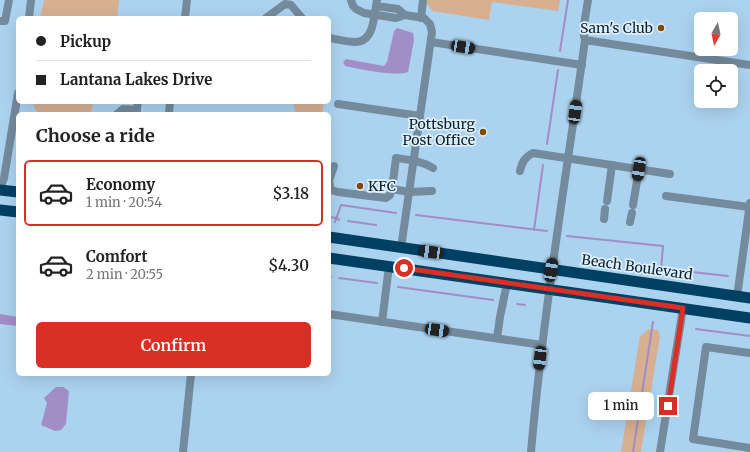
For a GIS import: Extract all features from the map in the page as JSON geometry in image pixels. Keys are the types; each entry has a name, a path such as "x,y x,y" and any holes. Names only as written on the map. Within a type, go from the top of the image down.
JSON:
{"highway":[{"path":"0,189 16,192"},
{"path":"0,210 16,212"},
{"name":"Beach Boulevard","path":"331,237 750,298"},
{"path":"331,258 750,318"}],"street":[{"path":"0,21 4,21 9,0"},
{"path":"29,16 31,0"},
{"path":"185,16 187,0"},
{"path":"351,0 353,6 364,13 396,18 405,15 421,18 430,24 432,32 401,248"},
{"path":"421,18 424,0"},
{"path":"531,452 548,289 582,65 585,40 583,31 588,0"},
{"path":"331,38 356,42 362,41 366,38 371,29 376,3 398,9 405,15"},
{"path":"269,16 285,4 291,5 300,16"},
{"path":"585,40 750,65"},
{"path":"431,42 582,65"},
{"path":"0,189 4,178 16,104"},
{"path":"338,104 420,116"},
{"path":"119,112 123,109 137,109"},
{"path":"520,171 526,157 533,153 670,174"},
{"path":"331,190 386,198 390,195 392,189 396,158 414,160 428,164 433,168"},
{"path":"604,219 612,165"},
{"path":"331,175 334,166"},
{"path":"630,222 639,169"},
{"path":"392,189 409,192 432,191"},
{"path":"666,196 750,205 737,296"},
{"path":"382,322 389,266"},
{"path":"497,338 506,283"},
{"path":"660,452 683,308"},
{"path":"331,314 542,345"},
{"path":"750,353 706,347 693,439 750,448"},
{"path":"183,452 191,376"}],"shaded area":[{"path":"44,0 119,0 117,16 40,16"},
{"path":"422,0 560,0 558,11 492,2 489,20 432,11 430,7"},
{"path":"397,28 413,33 414,40 408,72 394,74 368,71 345,66 343,62 346,59 384,66 387,62 394,31"},
{"path":"33,104 93,104 91,112 37,112"},
{"path":"294,104 324,104 322,112 296,112"},
{"path":"0,314 16,317 16,326 0,324"},
{"path":"649,329 658,330 660,336 641,452 621,452 640,336"},
{"path":"56,387 63,387 69,391 66,424 61,430 55,431 41,425 47,403 44,398"}],"waterway":[{"path":"560,51 568,0"},
{"path":"547,144 558,70"},
{"path":"534,230 543,165"},
{"path":"335,222 341,205 396,213"},
{"path":"416,215 547,231"},
{"path":"331,217 337,218 339,220"},
{"path":"348,221 376,225"},
{"path":"567,236 663,246 661,270"},
{"path":"635,264 645,264"},
{"path":"658,267 668,269"},
{"path":"674,270 728,276"},
{"path":"339,278 377,283"},
{"path":"398,287 493,300"},
{"path":"517,304 525,305"},
{"path":"633,452 653,322"},
{"path":"696,329 750,336"}],"place":[{"name":"Sam's Club","path":"661,28"},
{"name":"Pottsburg Post Office","path":"483,132"},
{"name":"KFC","path":"360,186"}],"route":[{"path":"404,268 683,308 668,406"}]}
